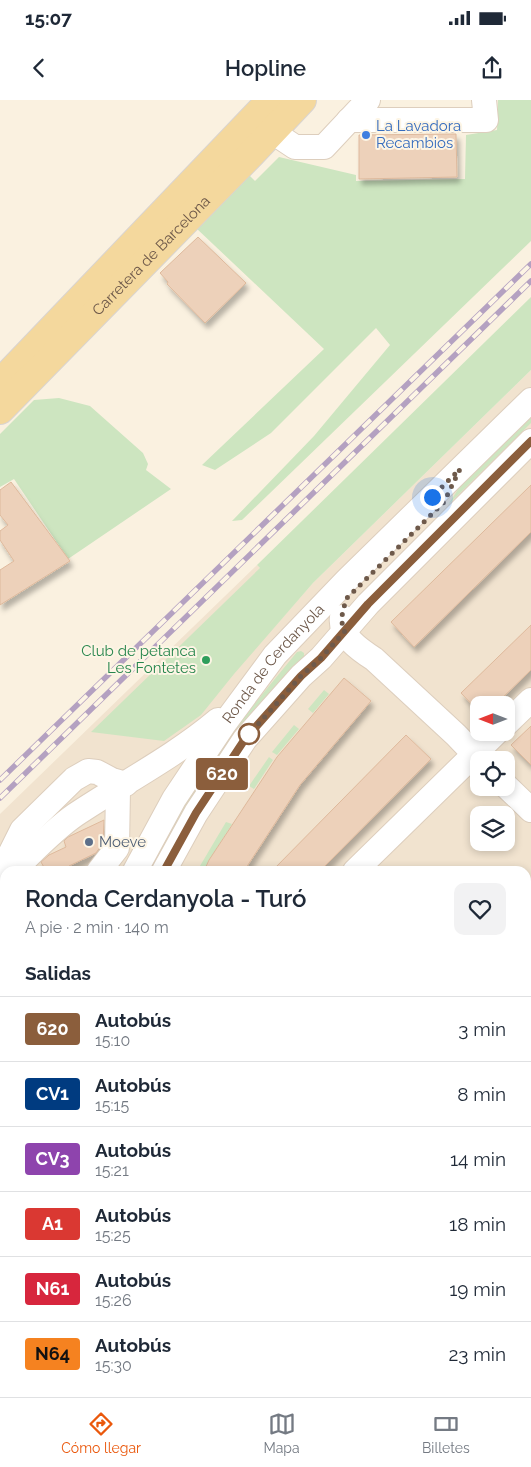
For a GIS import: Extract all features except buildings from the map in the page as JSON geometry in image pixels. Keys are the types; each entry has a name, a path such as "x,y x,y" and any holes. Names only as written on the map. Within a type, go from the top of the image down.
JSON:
{"main road":[{"name":"Carretera de Barcelona","path":"0,384 271,100"},
{"name":"Carretera de Barcelona","path":"0,410 252,154 302,100"},
{"path":"0,393 41,358 54,356 58,335 78,314 89,290"}],"street":[{"path":"197,177 216,169 250,140 272,131 295,147 324,148 368,100"},
{"path":"349,120 486,120 484,100"},
{"name":"Ronda de Cerdanyola","path":"138,866 174,799 239,703 275,655 347,580 531,400"},
{"name":"Ronda de Cerdanyola","path":"167,866 196,813 245,739 301,676 346,631 368,604 531,441"},
{"name":"Ronda de Cerdanyola","path":"346,631 341,620 346,599 444,502 460,469"},
{"path":"368,604 366,624 370,653"},
{"name":"Ronda de Cerdanyola","path":"218,734 273,671 317,630 346,631"},
{"path":"346,631 472,751"},
{"name":"Ronda de Cerdanyola","path":"245,739 269,733 323,666 346,654 370,653"},
{"path":"515,715 531,700"},
{"path":"18,866 74,816 127,784 202,734 239,703"},
{"path":"483,751 490,741"},
{"path":"6,866 6,862 22,830 74,778 103,764 114,763 128,770 127,784 117,848 103,866"},
{"path":"359,866 470,764"},
{"path":"515,795 531,810"}],"shaded area":[{"path":"531,370 531,866 0,866 0,814 257,565 260,568 275,626 313,583"}],"green space":[{"path":"498,100 531,100 531,241 242,520 232,521 314,436 390,345 376,328 271,433 215,470 202,465 324,349 196,228 247,173 255,181 279,157 356,175 356,181 465,179 466,135 497,130"},
{"path":"531,297 531,370 313,583 201,715 164,741 91,732 260,568 257,565"},
{"path":"59,398 90,406 143,453 148,464 146,470 171,489 68,559 14,479 0,487 0,434 34,400"},
{"path":"531,408 531,423 448,505 469,472"},
{"path":"301,651 304,653 304,658 160,866 150,866 203,773 243,718 297,652"},
{"path":"324,690 329,694 313,713 308,709"},
{"path":"294,725 299,729 277,755 272,752"},
{"path":"269,757 273,760 254,789 249,786"},
{"path":"226,822 232,824 206,866 200,866"}],"railway":[{"path":"0,780 531,264"},
{"path":"0,798 531,281"}],"bus line":[{"name":"620","path":"167,866 196,813 245,739 301,676 321,658 368,604 531,441"}],"place":[{"name":"La Lavadora Recambios","path":"366,135"},
{"name":"Club de petanca Les Fontetes","path":"206,660"},
{"name":"Moeve","path":"89,842"}],"route":[{"path":"249,734 245,739 301,676 321,658 345,631 341,620 346,599 444,502 460,469 432,497"}]}
